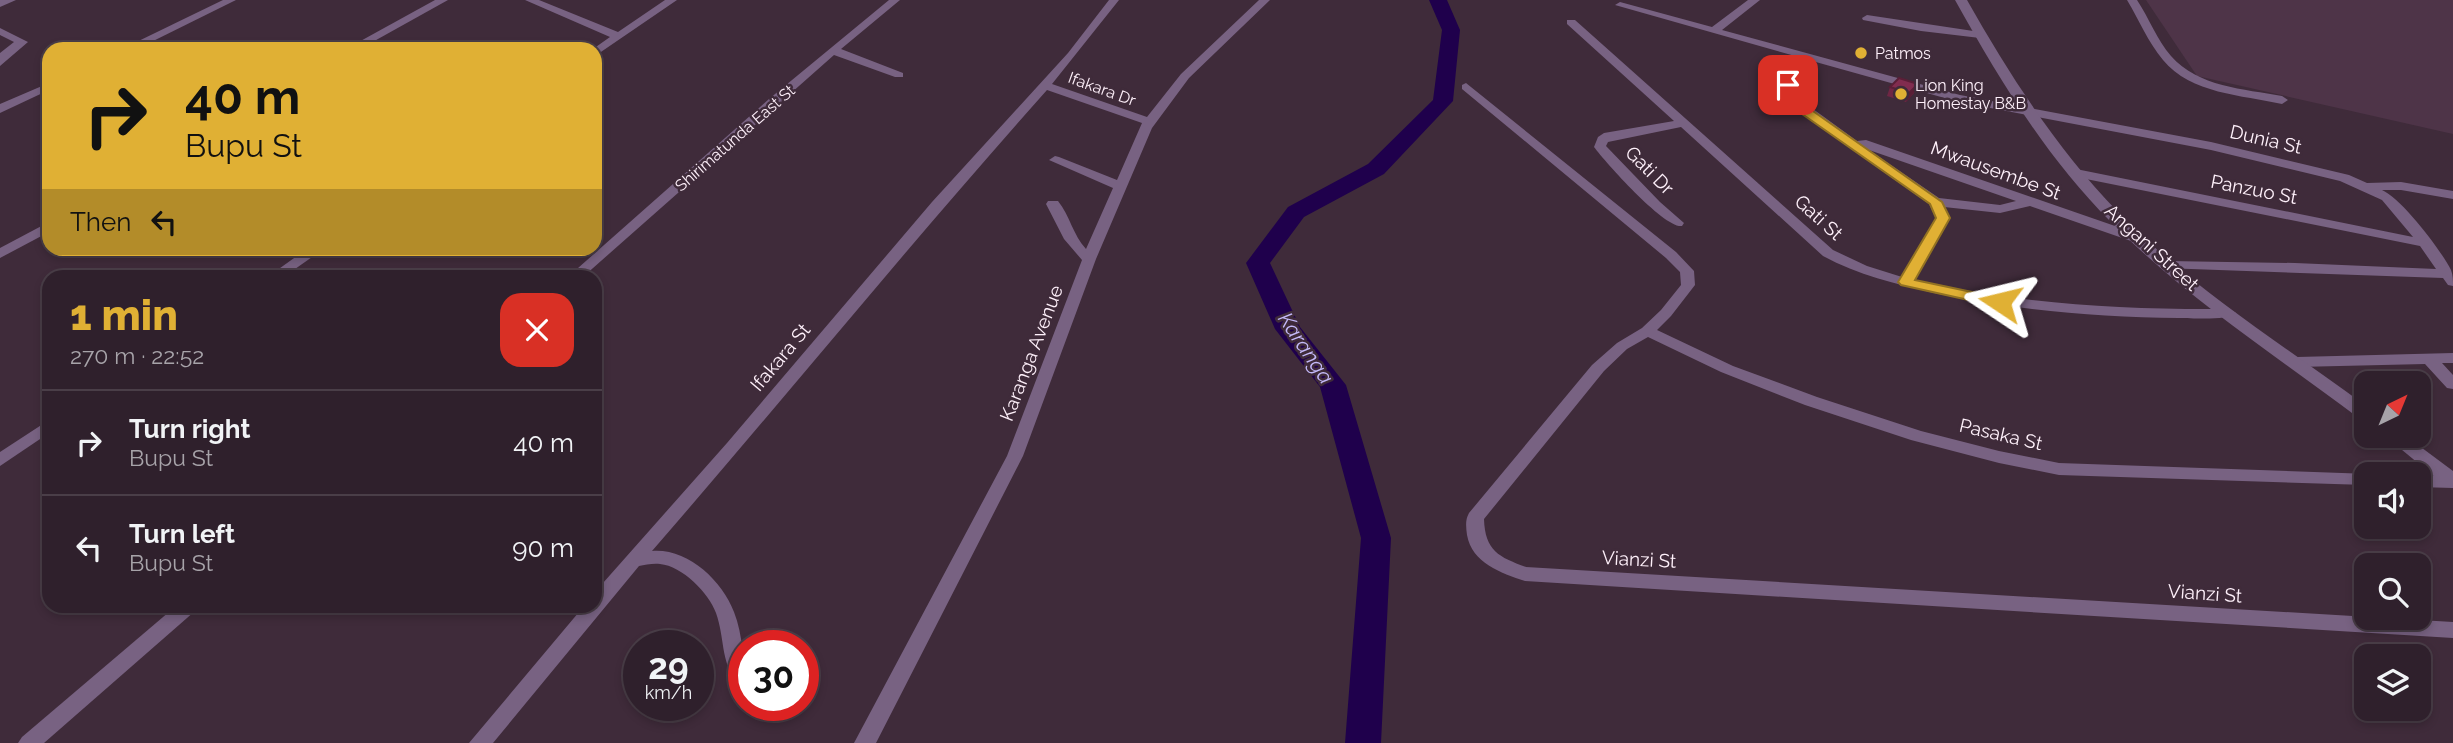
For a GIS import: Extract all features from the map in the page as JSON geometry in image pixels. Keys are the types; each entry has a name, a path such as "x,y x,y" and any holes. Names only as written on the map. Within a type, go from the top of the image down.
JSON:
{"street":[{"path":"0,4 11,0"},
{"path":"143,42 231,0"},
{"path":"365,42 443,0"},
{"path":"530,0 619,37"},
{"path":"602,48 671,0"},
{"name":"Shirimatunda East St","path":"602,254 652,212 718,148 895,0"},
{"name":"Ifakara St","path":"602,596 733,447 937,205 1072,55 1114,0"},
{"name":"Karanga Avenue","path":"865,743 1015,456 1089,259 1150,122 1185,76 1265,0"},
{"path":"1713,31 1755,0"},
{"name":"Angani Street","path":"1961,0 2026,111 2076,173 2136,238 2230,313 2354,406"},
{"path":"2132,0 2166,57 2180,72 2202,82 2281,100"},
{"name":"Dunia St","path":"1620,5 1959,98 2271,159 2365,186 2387,197 2401,211 2450,278"},
{"path":"1867,18 1921,28 1980,34"},
{"name":"Gati St","path":"1571,22 1682,123 1765,193 1828,253 1847,264 1906,282 1979,299 2021,305 2188,314 2230,313"},
{"path":"0,31 22,42 4,55 0,63"},
{"path":"835,51 899,75"},
{"path":"1801,55 1788,85 1789,96 1799,106 1935,202 1943,218 1906,282"},
{"name":"Ifakara Dr","path":"1045,85 1150,122"},
{"name":"Vianzi St","path":"1466,87 1671,255 1686,271 1688,285 1681,298 1647,331 1622,346 1598,369 1475,518 1474,537 1482,552 1498,564 1525,574 2453,630"},
{"path":"0,109 42,89"},
{"name":"Gati Dr","path":"1677,223 1655,205 1600,147 1602,140 1608,136 1682,123"},
{"name":"Mwausembe St","path":"1843,136 2136,238"},
{"path":"1055,159 1120,186"},
{"name":"Panzuo St","path":"2076,173 2424,243"},
{"path":"2365,186 2402,186 2453,195"},
{"path":"1935,202 1991,209 2028,202"},
{"path":"1053,204 1065,219 1070,239 1089,259"},
{"path":"0,254 42,230"},
{"path":"285,270 306,256"},
{"name":"Shirimatunda East St","path":"583,270 600,256"},
{"path":"2168,265 2295,267 2450,278"},
{"name":"Pasaka St","path":"1647,331 1727,369 1811,401 1917,436 1999,457 2059,469 2354,479"},
{"path":"2428,358 2453,384"},
{"path":"2297,362 2453,358"},
{"path":"0,460 42,430"},
{"path":"2409,448 2453,482"},
{"path":"2431,481 2453,482"},
{"path":"632,560 660,557 674,560 712,590 725,612 728,630"},
{"path":"29,743 180,613"},
{"name":"Ifakara St","path":"480,743 588,613"}],"shaded area":[{"path":"2146,0 2453,0 2453,134 2197,76"}],"building":[{"path":"1899,78 1918,84 1909,93 1890,87"}],"waterway":[{"name":"Karanga","path":"1363,743 1376,538 1333,385 1288,329 1258,263 1296,212 1376,169 1443,101 1451,30 1438,0"}],"place":[{"name":"Patmos","path":"1861,53"},
{"name":"Lion King Homestay B&B","path":"1901,94"}],"route":[{"path":"1788,85 1789,96 1799,106 1935,202 1943,218 1906,282 2000,302"}]}
